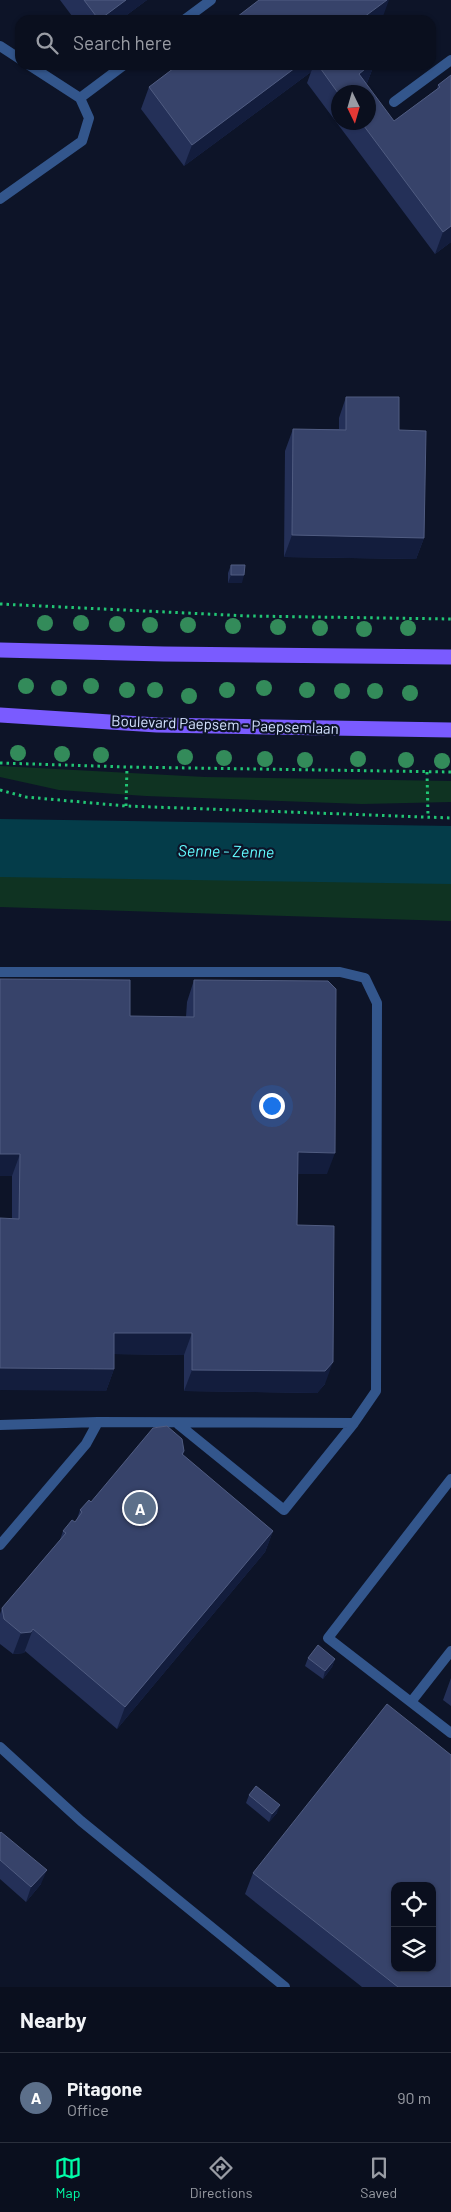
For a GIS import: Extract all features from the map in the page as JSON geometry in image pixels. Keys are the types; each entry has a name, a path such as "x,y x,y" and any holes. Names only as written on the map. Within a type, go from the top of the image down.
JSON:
{"main road":[{"path":"0,650 451,657"},
{"name":"Boulevard Paepsem - Paepsemlaan","path":"0,715 157,725 451,730"}],"lane":[{"path":"191,15 211,0"},
{"path":"0,46 15,56"},
{"path":"394,102 451,60"},
{"path":"0,199 82,141 89,118 80,98 37,70"},
{"path":"80,98 117,70"},
{"path":"0,972 340,972 365,978 377,1003 376,1391 354,1423 284,1510 178,1424"},
{"path":"0,1425 98,1422 178,1424 354,1423"},
{"path":"0,1545 86,1444 98,1422"},
{"path":"451,1479 328,1638 451,1733"},
{"path":"411,1702 451,1651"},
{"path":"0,1747 81,1820 285,1987"}],"path":[{"path":"0,604 248,616 451,619"},
{"path":"0,762 127,767 451,772"},
{"path":"126,806 127,767"},
{"path":"427,772 428,816"},
{"path":"0,790 26,797 126,806 451,818"}],"green space":[{"path":"0,766 205,777 451,781 451,802 362,804 146,796 59,790 0,777"},
{"path":"0,863 451,874 451,921 0,907"}],"building":[{"path":"84,0 126,0 106,15 95,15"},
{"path":"259,0 387,0 367,15 240,15"},
{"path":"171,70 292,70 192,145 149,87"},
{"path":"322,70 364,70 359,74 367,85 332,85"},
{"path":"451,75 451,226 443,232 367,130 376,130 376,97 394,121 440,87 438,85"},
{"path":"346,397 399,397 399,430 426,431 424,538 292,535 293,429 346,430"},
{"path":"231,565 245,565 244,575 231,575"},
{"path":"0,979 130,980 130,1016 194,1017 194,980 328,981 336,989 335,1153 298,1152 297,1225 334,1226 333,1362 325,1371 192,1370 192,1333 114,1333 114,1369 0,1368 0,1218 19,1219 20,1154 0,1154"},
{"path":"167,1426 182,1439 184,1451 182,1454 273,1531 125,1707 33,1629 31,1632 21,1633 4,1619 2,1608 66,1533 63,1531 72,1520 75,1522 82,1512 80,1510 89,1500 91,1502 153,1428"},
{"path":"318,1645 335,1659 325,1671 308,1658"},
{"path":"387,1704 451,1755 451,1987 398,1987 253,1873"},
{"path":"256,1786 280,1805 272,1814 249,1795"},
{"path":"1,1832 47,1870 31,1887 0,1860"}],"waterway":[{"name":"Senne - Zenne","path":"0,848 451,855"}],"place":[{"name":"Pitagone","path":"140,1508"}]}
